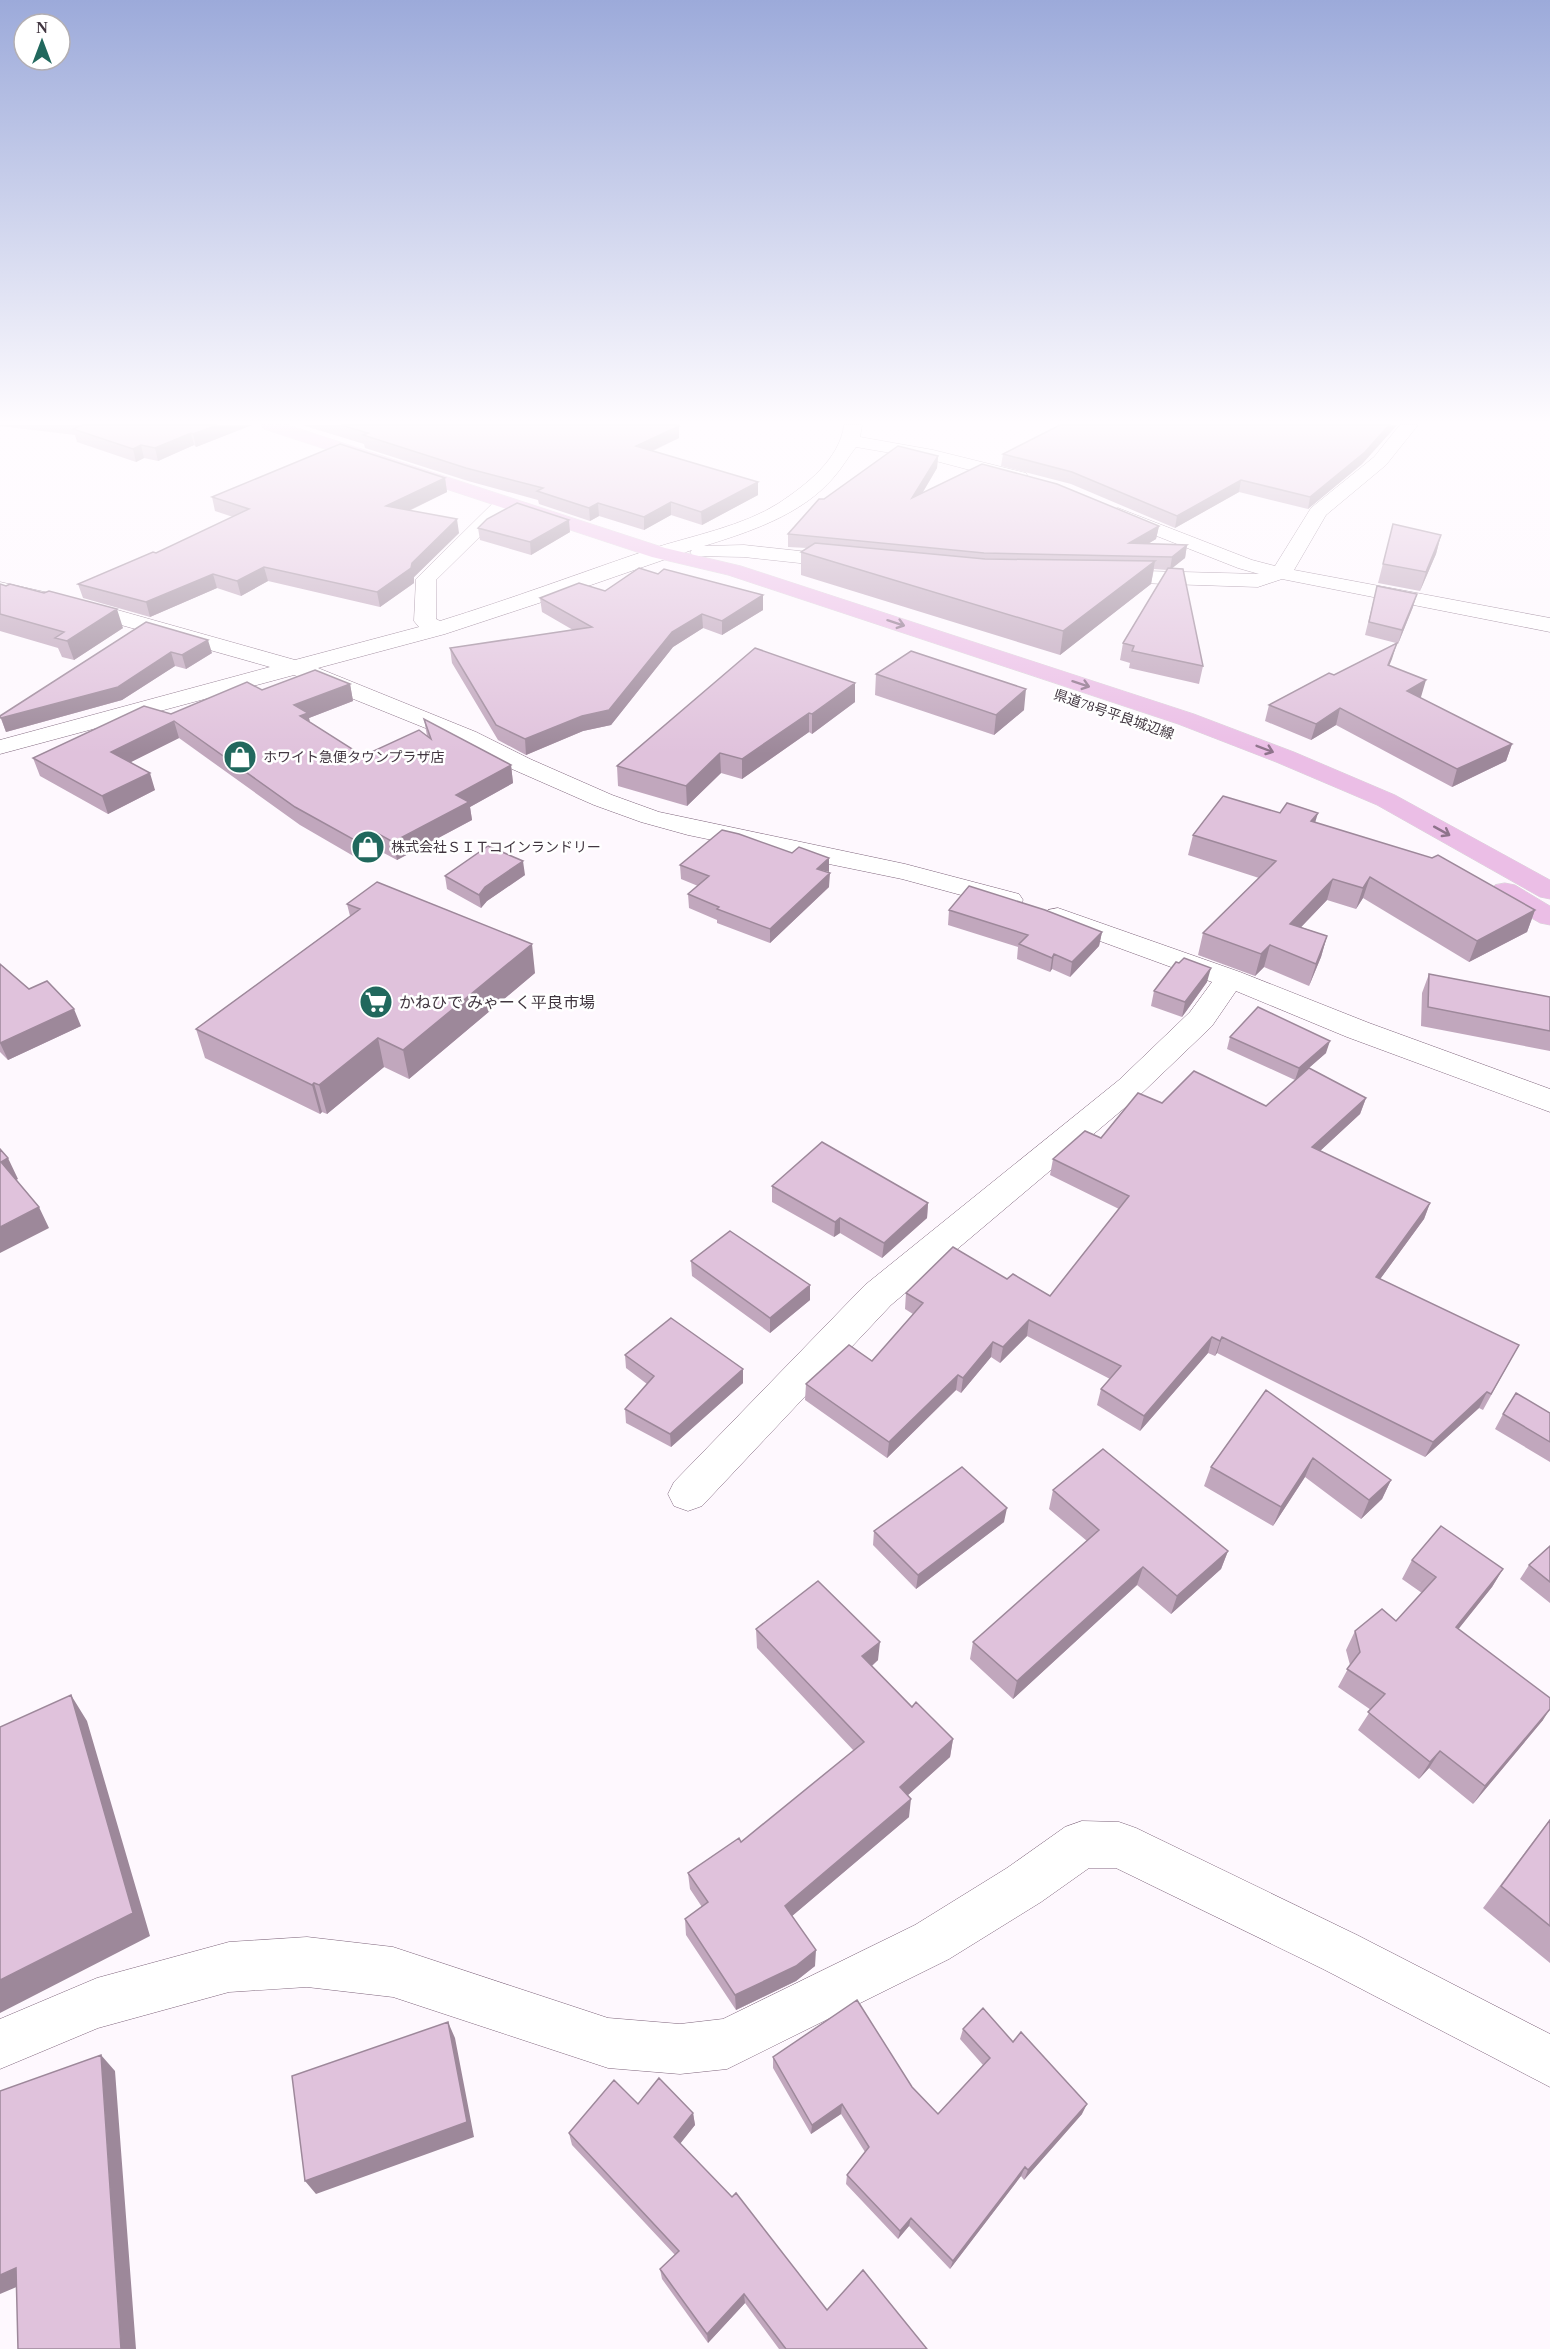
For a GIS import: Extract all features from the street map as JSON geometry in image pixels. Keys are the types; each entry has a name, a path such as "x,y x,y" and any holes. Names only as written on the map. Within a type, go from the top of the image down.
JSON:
{"main road":[{"name":"県道78号平良城辺線","path":"602,535 659,553 734,570 1186,718 1386,800 1550,891"},
{"name":"県道78号平良城辺線","path":"659,553 716,580 1172,733 1272,771 1374,816 1550,916"}],"street":[{"path":"437,629 425,621 426,579 472,535"},
{"path":"0,747 437,629 720,535"},
{"path":"1172,535 1245,564 1280,573 1550,625"},
{"path":"1084,576 1150,576 1258,581 1280,573 1289,563 1305,535"},
{"path":"659,553 744,551 871,564"},
{"path":"0,588 146,625 298,668 457,732 521,764 603,800 650,817 905,873 1004,898 1230,978 1358,1030 1550,1101"},
{"path":"127,638 146,625"},
{"path":"688,1494 878,1295 1130,1087 1201,1019 1230,978"},
{"path":"0,2044 97,2003 229,1967 307,1962 393,1972 608,2043 680,2049 727,2044 932,1942 1024,1885 1082,1844 1119,1845 1174,1870 1340,1952 1550,2061"}],"building":[{"path":"195,535 441,535 412,563 411,568 377,592 264,567 237,581 213,574 146,602 78,584 153,552 156,553"},
{"path":"503,535 543,535 530,542"},
{"path":"794,535 1144,535 1129,543 1187,545 1172,557 984,553"},
{"path":"1390,535 1441,535 1426,572 1383,564"},
{"path":"815,543 985,559 1155,561 1063,631 801,552"},
{"path":"639,568 658,574 664,569 763,595 722,621 702,614 672,632 609,710 582,716 525,739 496,725 450,648 592,627 540,598 579,583 605,591"},
{"path":"1168,568 1183,569 1203,666 1132,651 1134,646 1123,643"},
{"path":"0,584 6,586 10,584 44,593 49,591 117,609 67,641 55,638 64,632 0,614"},
{"path":"1377,586 1417,594 1402,630 1369,622"},
{"path":"146,622 208,640 182,655 171,652 118,687 1,718 0,716"},
{"path":"1397,643 1388,665 1426,680 1407,691 1512,744 1457,769 1340,708 1316,724 1269,705 1329,673 1334,675"},
{"path":"755,648 855,683 742,759 720,753 686,786 617,766"},
{"path":"911,651 1026,689 996,715 876,674"},
{"path":"315,670 350,684 294,705 308,713 300,716 363,756 419,730 431,739 424,719 511,765 456,795 469,802 393,842 377,833 358,842 295,807 174,721 111,752 150,773 102,796 33,758 144,706 171,714 247,682 262,690"},
{"path":"1223,796 1280,813 1287,803 1318,813 1311,821 1432,858 1438,855 1535,910 1477,941 1370,877 1363,888 1333,879 1290,924 1327,936 1316,964 1270,945 1261,954 1203,933 1276,861 1193,835"},
{"path":"722,830 792,853 799,847 829,858 817,869 830,873 770,929 717,909 719,907 688,894 709,876 680,865"},
{"path":"488,846 523,861 485,887 479,895 445,876"},
{"path":"377,882 532,944 403,1050 378,1038 319,1085 314,1083 312,1085 196,1029 360,909 347,904"},
{"path":"969,886 1045,910 1102,932 1072,962 1054,954 1052,958 1019,944 1028,935 949,910"},
{"path":"1184,958 1211,968 1185,1002 1154,991 1176,962 1179,963"},
{"path":"0,964 29,989 47,981 74,1009 0,1043"},
{"path":"1429,974 1550,997 1550,1031 1428,1007"},
{"path":"1258,1007 1330,1041 1299,1068 1230,1037"},
{"path":"1309,1068 1366,1098 1312,1147 1430,1203 1376,1277 1519,1345 1491,1394 1487,1392 1433,1442 1222,1337 1220,1341 1212,1337 1144,1416 1101,1389 1121,1366 1029,1320 1003,1347 993,1342 963,1378 958,1375 889,1442 806,1384 849,1345 872,1361 923,1303 906,1293 953,1247 1007,1279 1013,1274 1050,1296 1129,1196 1053,1159 1085,1131 1101,1138 1138,1093 1162,1103 1194,1071 1266,1106"},
{"path":"822,1142 928,1203 884,1243 840,1218 835,1222 772,1186"},
{"path":"0,1149 8,1158 1,1162 39,1207 0,1227"},
{"path":"730,1231 810,1285 770,1318 691,1261"},
{"path":"671,1318 743,1369 670,1434 625,1409 654,1376 625,1355"},
{"path":"1266,1390 1391,1480 1369,1500 1313,1458 1281,1507 1211,1467"},
{"path":"1516,1393 1550,1413 1550,1442 1503,1414"},
{"path":"1103,1449 1228,1551 1177,1596 1143,1567 1017,1681 973,1642 1099,1530 1053,1490"},
{"path":"962,1467 1007,1508 918,1575 874,1531"},
{"path":"1441,1526 1503,1569 1456,1627 1550,1698 1550,1709 1485,1786 1440,1751 1430,1762 1368,1712 1385,1694 1347,1669 1360,1652 1355,1631 1382,1609 1396,1621 1436,1577 1412,1560"},
{"path":"1550,1546 1550,1582 1529,1565"},
{"path":"818,1581 880,1642 862,1656 912,1707 916,1702 953,1739 900,1787 911,1799 785,1906 816,1950 796,1966 735,1995 685,1919 708,1902 688,1873 739,1838 741,1842 864,1742 756,1629"},
{"path":"71,1695 133,1913 0,1980 0,1727"},
{"path":"1550,1820 1550,1926 1501,1886"},
{"path":"857,2000 912,2087 938,2114 990,2058 963,2029 983,2008 1013,2042 1021,2032 1087,2104 1028,2170 1025,2167 953,2261 911,2218 900,2231 847,2175 869,2147 842,2104 812,2125 773,2057"},
{"path":"448,2022 467,2122 305,2181 292,2076"},
{"path":"101,2055 121,2349 18,2349 16,2268 0,2275 0,2091"},
{"path":"659,2078 693,2113 674,2137 732,2197 736,2193 827,2310 863,2270 927,2349 786,2349 744,2294 707,2334 660,2269 679,2251 569,2133 614,2080 638,2104"}],"place":[{"name":"ホワイト急便タウンプラザ店","path":"240,757"},
{"name":"株式会社ＳＩＴコインランドリー","path":"368,847"},
{"name":"かねひで みゃーく平良市場","path":"376,1002"}]}
